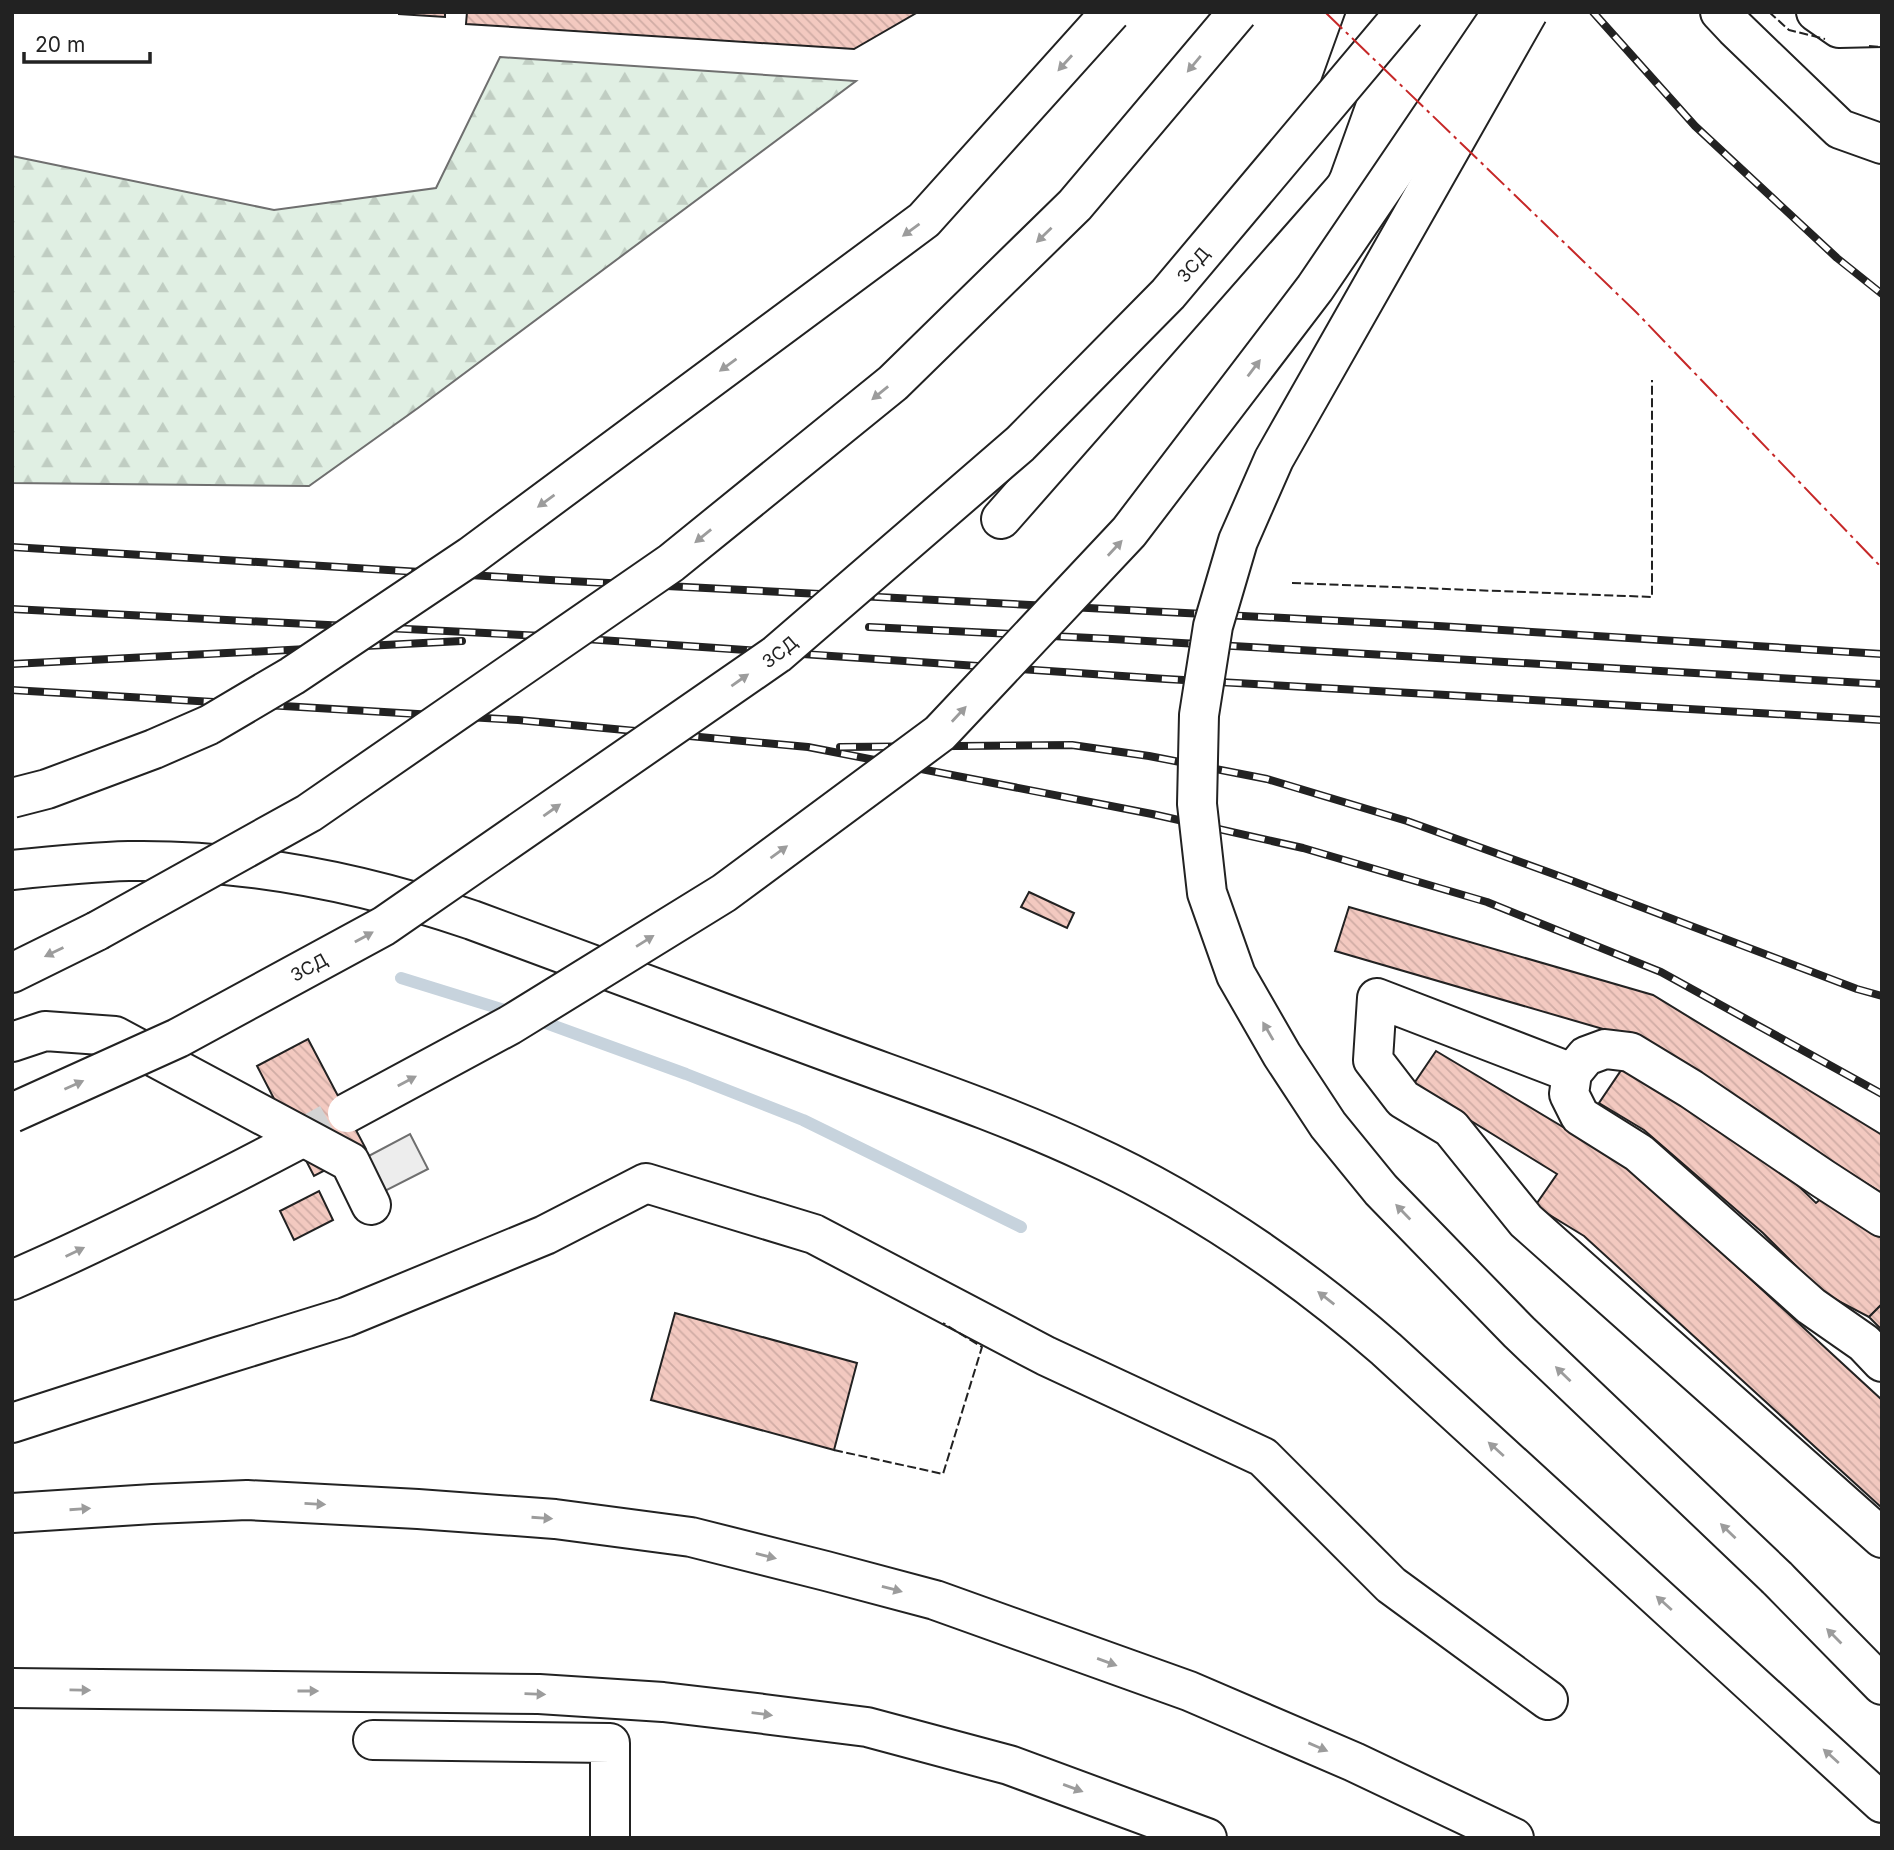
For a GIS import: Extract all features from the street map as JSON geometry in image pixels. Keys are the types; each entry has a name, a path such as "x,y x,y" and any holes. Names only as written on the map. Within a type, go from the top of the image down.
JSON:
{"main road":[{"path":"12,798 47,789 154,749 209,725 292,676 471,556 924,220 1111,12"},
{"path":"12,973 97,931 309,813 671,563 903,373 1075,205 1238,12"},
{"path":"1001,519 1312,164 1367,12"},
{"name":"ЗСД","path":"12,1114 178,1038 384,926 777,654 1020,444 1168,294 1405,12"},
{"path":"347,1113 510,1025 724,893 940,733 1129,532 1315,288 1502,12"},
{"path":"1528,12 1274,459 1238,541 1213,626 1199,715 1197,804 1207,893 1236,975 1282,1055 1337,1136 1381,1190 1519,1332 1777,1578 1882,1685"},
{"path":"1720,12 1840,129 1882,144"},
{"path":"1816,12 1839,28 1882,27"},
{"path":"12,870 92,863 180,862 279,871 377,890 472,920 979,1108 1052,1136 1133,1175 1233,1233 1347,1315 1882,1802"},
{"path":"1572,1073 1377,998 1373,1060 1403,1099 1451,1128 1526,1221 1882,1538"},
{"path":"12,1042 45,1031 115,1036 350,1162 370,1205"},
{"path":"1882,1217 1691,1089 1630,1052 1605,1049 1586,1056 1572,1073 1569,1094 1580,1116 1639,1153 1811,1306 1864,1343 1882,1362"},
{"path":"12,1280 195,1194 296,1140"},
{"path":"12,1423 346,1317 545,1235 646,1183 814,1234 1046,1356 1263,1457 1391,1585 1548,1700"},
{"path":"12,1513 247,1500 555,1519 691,1537 935,1600 1189,1691 1354,1762 1514,1838"},
{"path":"12,1688 539,1694 663,1702 867,1727 1009,1765 1207,1838"},
{"path":"373,1740 610,1744 610,1838"}],"green space":[{"path":"500,57 856,81 418,408 309,486 12,483 12,156 274,210 436,188"}],"shaded area":[{"path":"410,1134 428,1169 381,1193 363,1159"}],"building":[{"path":"445,12 445,17 399,14"},
{"path":"467,12 918,12 854,49 466,24"},
{"path":"1029,892 1074,913 1067,928 1021,907"},
{"path":"1349,907 1653,995 1882,1135 1882,1193 1627,1036 1335,951"},
{"path":"308,1039 366,1149 314,1176 257,1066"},
{"path":"1436,1051 1628,1166 1882,1400 1882,1508 1584,1236 1535,1206 1557,1174 1413,1085"},
{"path":"1624,1066 1786,1174 1816,1203 1824,1196 1882,1236 1882,1304 1869,1317 1823,1293 1763,1233 1644,1130 1599,1103"},
{"path":"319,1191 333,1220 294,1240 280,1211"},
{"path":"1882,1304 1882,1330 1869,1317"},
{"path":"675,1313 857,1363 834,1450 651,1400"}],"waterway":[{"path":"401,978 514,1013"},
{"path":"535,1019 803,1120 1021,1227"}],"tunnel":[{"path":"296,1141 347,1113"}],"railway":[{"path":"1593,12 1695,126 1837,258 1882,294"},
{"path":"12,547 550,580 1438,626 1882,654"},
{"path":"12,609 542,636 1166,679 1882,720"},
{"path":"869,627 1882,684"},
{"path":"12,664 462,641"},
{"path":"12,690 518,720 808,747 1152,814 1303,848 1487,902 1661,972 1882,1094"},
{"path":"840,747 1072,745 1149,756 1267,779 1407,821 1882,996"}],"fence":[{"path":"1769,12 1789,30 1825,39"},
{"path":"1869,46 1882,47"},
{"path":"1292,583 1652,597 1652,380"},
{"path":"834,1450 943,1474 982,1347 943,1323"}],"power":[{"path":"1325,12 1636,312 1882,568"}]}
